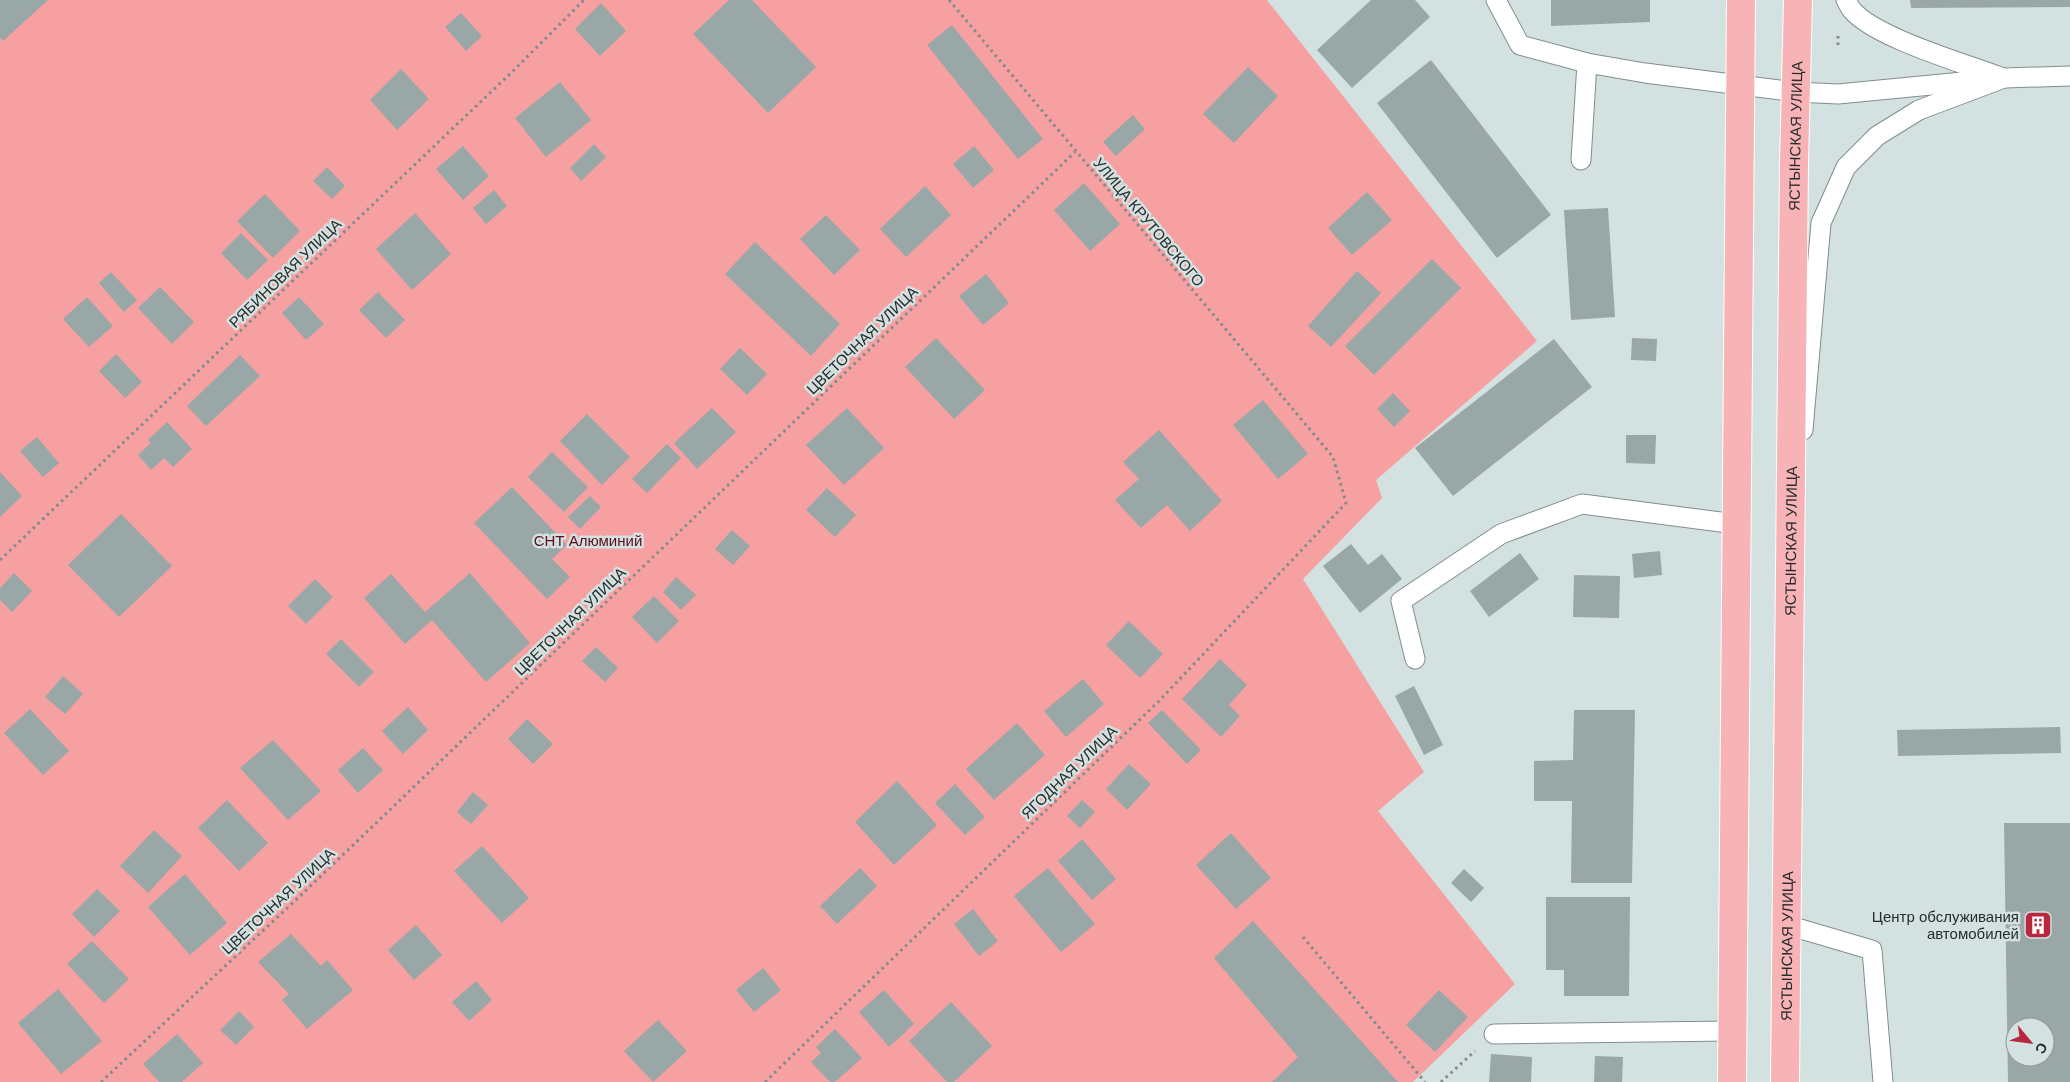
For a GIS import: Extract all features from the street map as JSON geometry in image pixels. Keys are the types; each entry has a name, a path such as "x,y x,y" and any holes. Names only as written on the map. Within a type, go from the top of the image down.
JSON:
{"main road":[{"path":"1732,1082 1742,0"},
{"name":"ЯСТЫНСКАЯ УЛИЦА","path":"1785,1082 1798,0"}],"lane":[{"path":"1496,0 1520,45 1588,63 1646,73 1796,92 1838,94 2004,78 2070,76"},
{"path":"1846,0 1852,10 1877,29 1903,41 2004,78"},
{"path":"1581,160 1588,63"},
{"path":"1790,593 1821,223 1846,167 1877,136 1919,110 2004,78"},
{"path":"1415,659 1402,602 1502,534 1582,504 1736,524"},
{"path":"1787,924 1872,950 1883,1082"},
{"path":"1494,1034 1732,1030"}],"path":[{"name":"РЯБИНОВАЯ УЛИЦА","path":"0,560 515,69 584,0"},
{"name":"УЛИЦА КРУТОВСКОГО","path":"949,0 1074,152 1333,456"},
{"name":"ЦВЕТОЧНАЯ УЛИЦА","path":"101,1082 298,897 1074,152"},
{"name":"ЯГОДНАЯ УЛИЦА","path":"764,1082 1158,702 1346,503 1333,456"},
{"path":"1303,937 1425,1082"},
{"path":"1441,1082 1494,1034"}],"green space":[{"name":"СНТ Алюминий","path":"0,0 1267,0 1537,341 1376,480 1382,498 1303,579 1424,772 1378,811 1515,984 1413,1082 0,1082"}],"building":[{"path":"0,0 48,0 3,41 0,38"},
{"path":"729,0 752,0 816,67 768,113 693,34"},
{"path":"1371,0 1415,0 1430,17 1352,88 1317,50"},
{"path":"1551,0 1650,0 1650,22 1551,26"},
{"path":"1910,0 2070,0 2070,7 1911,8"},
{"path":"601,3 626,31 600,56 575,29"},
{"path":"461,13 482,36 466,51 445,27"},
{"path":"952,25 1043,139 1018,159 927,45"},
{"path":"1431,60 1551,215 1497,258 1377,103"},
{"path":"1248,67 1278,96 1234,143 1203,114"},
{"path":"401,69 429,99 397,130 370,100"},
{"path":"560,82 591,120 546,157 515,118"},
{"path":"1133,115 1145,129 1116,156 1103,142"},
{"path":"594,144 606,157 581,181 570,168"},
{"path":"463,146 489,176 463,200 436,169"},
{"path":"974,146 994,170 973,188 953,164"},
{"path":"327,167 345,186 332,199 313,181"},
{"path":"1084,183 1120,224 1090,251 1054,210"},
{"path":"925,186 951,215 906,257 880,229"},
{"path":"494,190 507,206 486,224 473,208"},
{"path":"1367,192 1392,220 1352,255 1328,228"},
{"path":"265,194 300,231 273,258 237,221"},
{"path":"1608,208 1615,317 1571,320 1564,210"},
{"path":"415,213 451,254 412,290 376,249"},
{"path":"826,215 860,250 834,275 800,239"},
{"path":"241,233 268,260 247,280 221,253"},
{"path":"755,242 840,324 811,356 725,274"},
{"path":"1432,259 1461,288 1374,375 1345,346"},
{"path":"1357,271 1381,293 1331,347 1308,326"},
{"path":"111,272 137,300 124,312 99,283"},
{"path":"986,274 1009,303 983,325 959,296"},
{"path":"160,287 194,322 172,344 138,308"},
{"path":"378,292 405,320 386,338 359,310"},
{"path":"87,297 113,326 89,347 63,319"},
{"path":"299,297 324,324 306,340 282,313"},
{"path":"936,338 985,390 954,419 905,367"},
{"path":"1632,338 1657,339 1656,361 1631,360"},
{"path":"1554,339 1592,387 1453,496 1415,448"},
{"path":"740,348 767,374 747,395 720,369"},
{"path":"116,354 142,382 125,398 99,371"},
{"path":"240,355 260,376 206,426 187,406"},
{"path":"1393,393 1410,411 1394,427 1377,409"},
{"path":"1263,400 1308,454 1278,479 1233,425"},
{"path":"712,408 736,432 697,469 674,443"},
{"path":"847,408 884,448 844,485 806,445"},
{"path":"587,414 630,457 602,485 560,441"},
{"path":"167,422 192,449 173,467 164,458 151,470 138,455 151,443 148,440"},
{"path":"1159,430 1222,501 1190,531 1167,505 1141,528 1115,500 1139,479 1123,462"},
{"path":"1626,435 1656,435 1655,464 1626,463"},
{"path":"37,437 59,463 43,477 20,451"},
{"path":"667,444 681,458 647,493 632,479"},
{"path":"552,452 588,487 564,512 528,477"},
{"path":"0,472 22,496 0,517"},
{"path":"512,487 567,545 552,559 570,577 547,599 474,523"},
{"path":"827,488 856,515 835,537 806,510"},
{"path":"590,496 601,507 580,529 568,517"},
{"path":"121,514 172,566 119,617 68,565"},
{"path":"732,530 750,546 733,565 715,549"},
{"path":"1351,544 1368,565 1382,554 1402,579 1360,613 1323,566"},
{"path":"1660,551 1662,575 1634,578 1632,554"},
{"path":"1520,553 1539,579 1489,617 1470,591"},
{"path":"14,573 32,591 12,612 0,600 0,588"},
{"path":"470,573 530,643 486,682 432,620 405,644 364,598 391,574 425,612"},
{"path":"1574,575 1620,576 1619,618 1573,617"},
{"path":"676,577 696,595 681,610 663,592"},
{"path":"315,579 333,597 306,624 288,606"},
{"path":"654,596 679,621 657,643 632,617"},
{"path":"1129,621 1163,654 1140,678 1106,645"},
{"path":"341,639 374,672 359,687 326,654"},
{"path":"596,647 618,668 605,682 582,661"},
{"path":"1220,659 1247,685 1229,705 1240,716 1221,737 1182,699"},
{"path":"63,676 83,694 65,714 45,697"},
{"path":"1083,679 1104,704 1066,737 1044,711"},
{"path":"1414,686 1443,745 1424,755 1395,696"},
{"path":"408,707 428,730 403,754 382,731"},
{"path":"30,709 69,751 43,775 4,733"},
{"path":"1162,710 1201,750 1187,764 1148,723"},
{"path":"1574,710 1635,710 1632,883 1571,883 1572,801 1534,801 1534,761 1573,760"},
{"path":"527,719 553,744 533,764 508,739"},
{"path":"1017,723 1045,755 994,800 966,769"},
{"path":"2060,727 2061,753 1898,756 1897,730"},
{"path":"273,740 321,791 288,820 240,768"},
{"path":"363,748 383,770 358,793 338,770"},
{"path":"1129,764 1151,784 1127,810 1106,789"},
{"path":"897,781 937,825 894,865 855,822"},
{"path":"955,784 985,817 965,835 935,803"},
{"path":"473,792 488,805 471,824 457,812"},
{"path":"227,800 268,843 239,871 198,828"},
{"path":"1082,800 1095,812 1080,828 1067,816"},
{"name":"Центр обслуживания автомобилей","path":"2004,823 2070,823 2070,1082 2008,1082 2008,1067 2055,1067 2055,1017 2007,1017"},
{"path":"154,830 182,856 148,893 120,866"},
{"path":"1231,833 1271,878 1236,909 1196,865"},
{"path":"1082,839 1116,879 1092,900 1058,861"},
{"path":"482,846 529,898 502,923 454,871"},
{"path":"860,868 877,886 837,924 820,906"},
{"path":"1048,868 1095,924 1061,952 1014,896"},
{"path":"1464,869 1484,888 1471,902 1451,883"},
{"path":"185,874 227,923 190,955 148,907"},
{"path":"97,889 120,911 94,937 72,914"},
{"path":"1546,897 1630,897 1629,996 1564,996 1564,970 1546,970"},
{"path":"973,909 998,941 979,956 954,924"},
{"path":"1253,921 1398,1082 1272,1082 1298,1057 1214,958"},
{"path":"416,925 442,955 414,980 388,950"},
{"path":"291,934 321,966 327,960 353,990 307,1029 282,1000 289,994 258,962"},
{"path":"92,941 129,979 104,1003 67,964"},
{"path":"763,968 781,990 754,1012 736,990"},
{"path":"476,981 492,1000 469,1021 452,1002"},
{"path":"58,989 102,1041 61,1074 18,1023"},
{"path":"884,990 914,1024 889,1047 859,1012"},
{"path":"1439,990 1468,1017 1435,1052 1406,1025"},
{"path":"951,1002 992,1046 954,1082 947,1082 909,1041"},
{"path":"239,1011 254,1027 236,1045 220,1030"},
{"path":"658,1020 687,1051 653,1082 624,1051"},
{"path":"835,1029 862,1058 835,1082 830,1082 811,1062 821,1053 816,1047"},
{"path":"177,1034 203,1063 182,1082 159,1082 143,1064"},
{"path":"1491,1054 1532,1057 1531,1082 1489,1082"},
{"path":"1595,1056 1623,1057 1622,1082 1594,1082"}],"place":[{"name":"Центр обслуживания автомобилей","path":"2038,925"}]}
